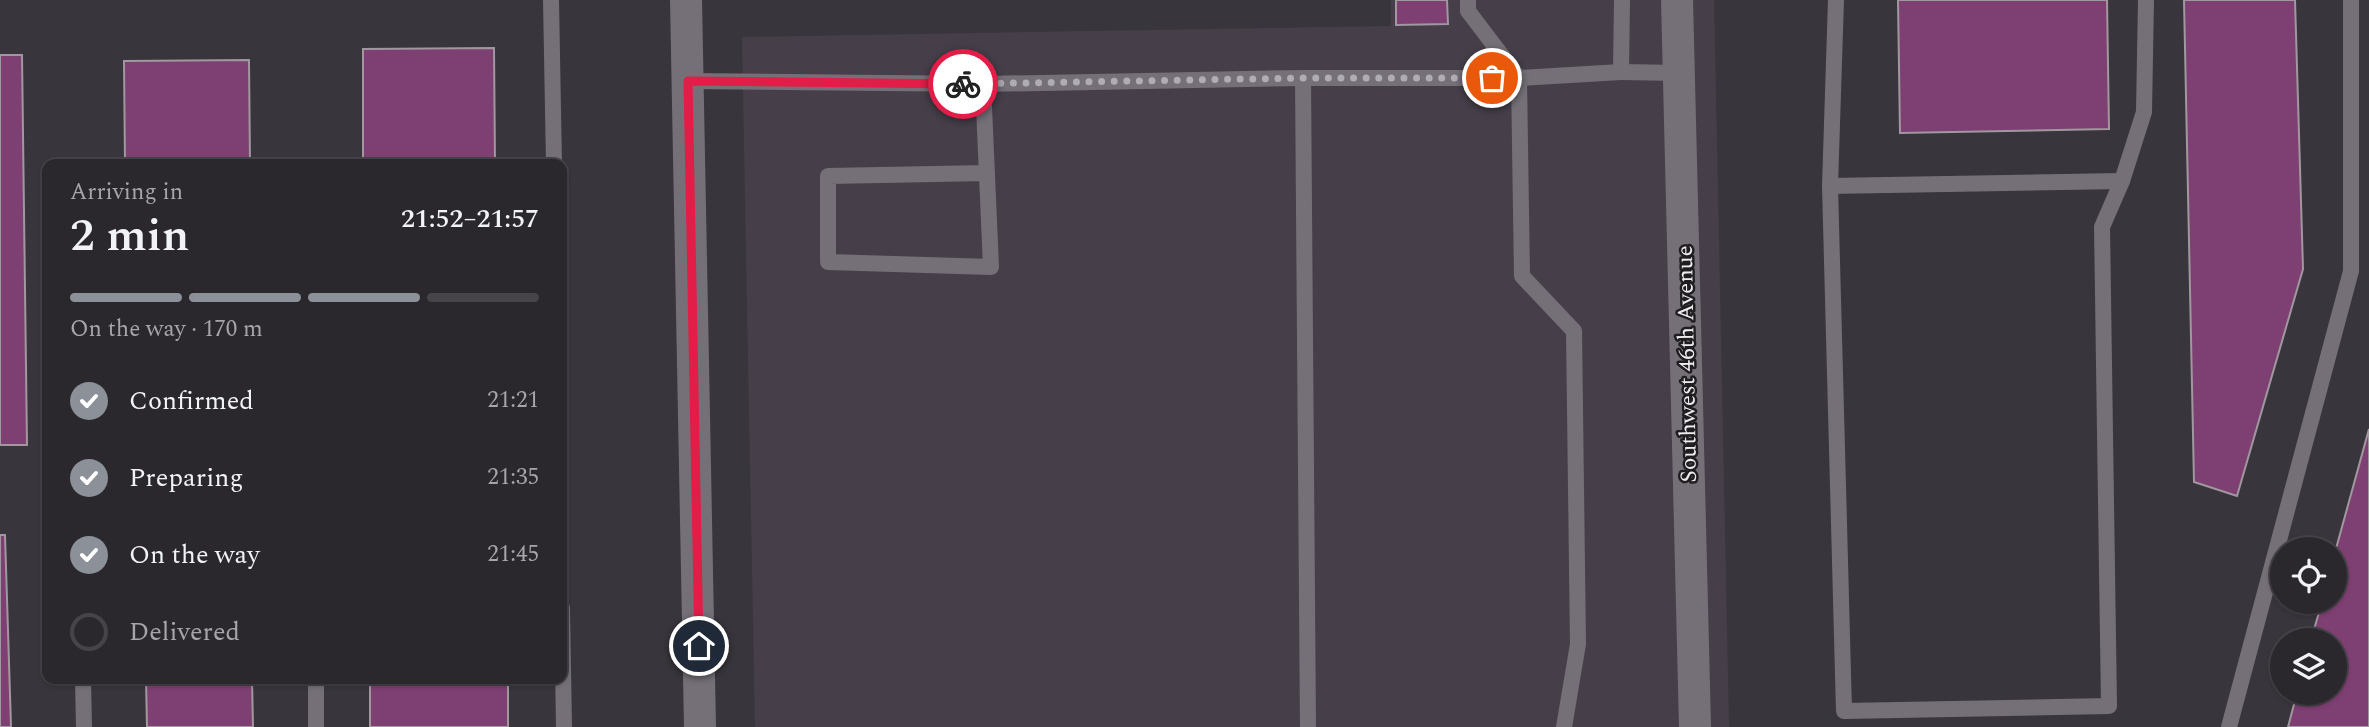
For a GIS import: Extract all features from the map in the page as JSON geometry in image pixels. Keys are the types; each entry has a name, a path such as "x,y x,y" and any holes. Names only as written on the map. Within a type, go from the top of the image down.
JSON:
{"street":[{"path":"686,0 700,727"},
{"name":"Southwest 46th Avenue","path":"1677,0 1695,727"}],"lane":[{"path":"551,0 554,159"},
{"path":"1468,0 1468,11 1519,78 1522,276 1574,331 1578,644 1564,727"},
{"path":"1621,72 1622,0"},
{"path":"1836,0 1830,186 1844,711 2109,706 2102,227 2122,181 2144,112 2146,0"},
{"path":"2229,727 2351,271 2351,0"},
{"path":"688,81 983,84 1303,78 1519,78 1621,72 1679,73"},
{"path":"1303,78 1308,727"},
{"path":"983,84 987,173 991,267 828,262 828,176 987,173"},
{"path":"1830,186 2122,181"},
{"path":"83,684 85,727"},
{"path":"316,684 316,727"},
{"path":"563,684 564,727"}],"shaded area":[{"path":"1391,0 1714,0 1729,727 755,727 742,37 1391,26"}],"building":[{"path":"1396,0 1447,0 1448,24 1396,25"},
{"path":"1898,0 2107,0 2109,129 1900,133"},
{"path":"2184,0 2295,0 2303,269 2237,496 2194,482"},
{"path":"494,48 495,159 363,159 363,49"},
{"path":"0,55 22,55 27,445 0,445"},
{"path":"249,60 250,159 125,159 124,61"},
{"path":"2369,429 2369,727 2288,727 2294,705 2347,705 2347,628 2314,628 2319,614 2347,614 2347,537 2339,537"},
{"path":"0,535 5,535 11,727 0,727"},
{"path":"146,684 252,684 253,727 147,727"},
{"path":"370,684 508,684 508,727 370,727"}],"way so far":[{"path":"963,84 1303,78 1492,78"}],"route":[{"path":"699,646 688,81 963,84"}]}
